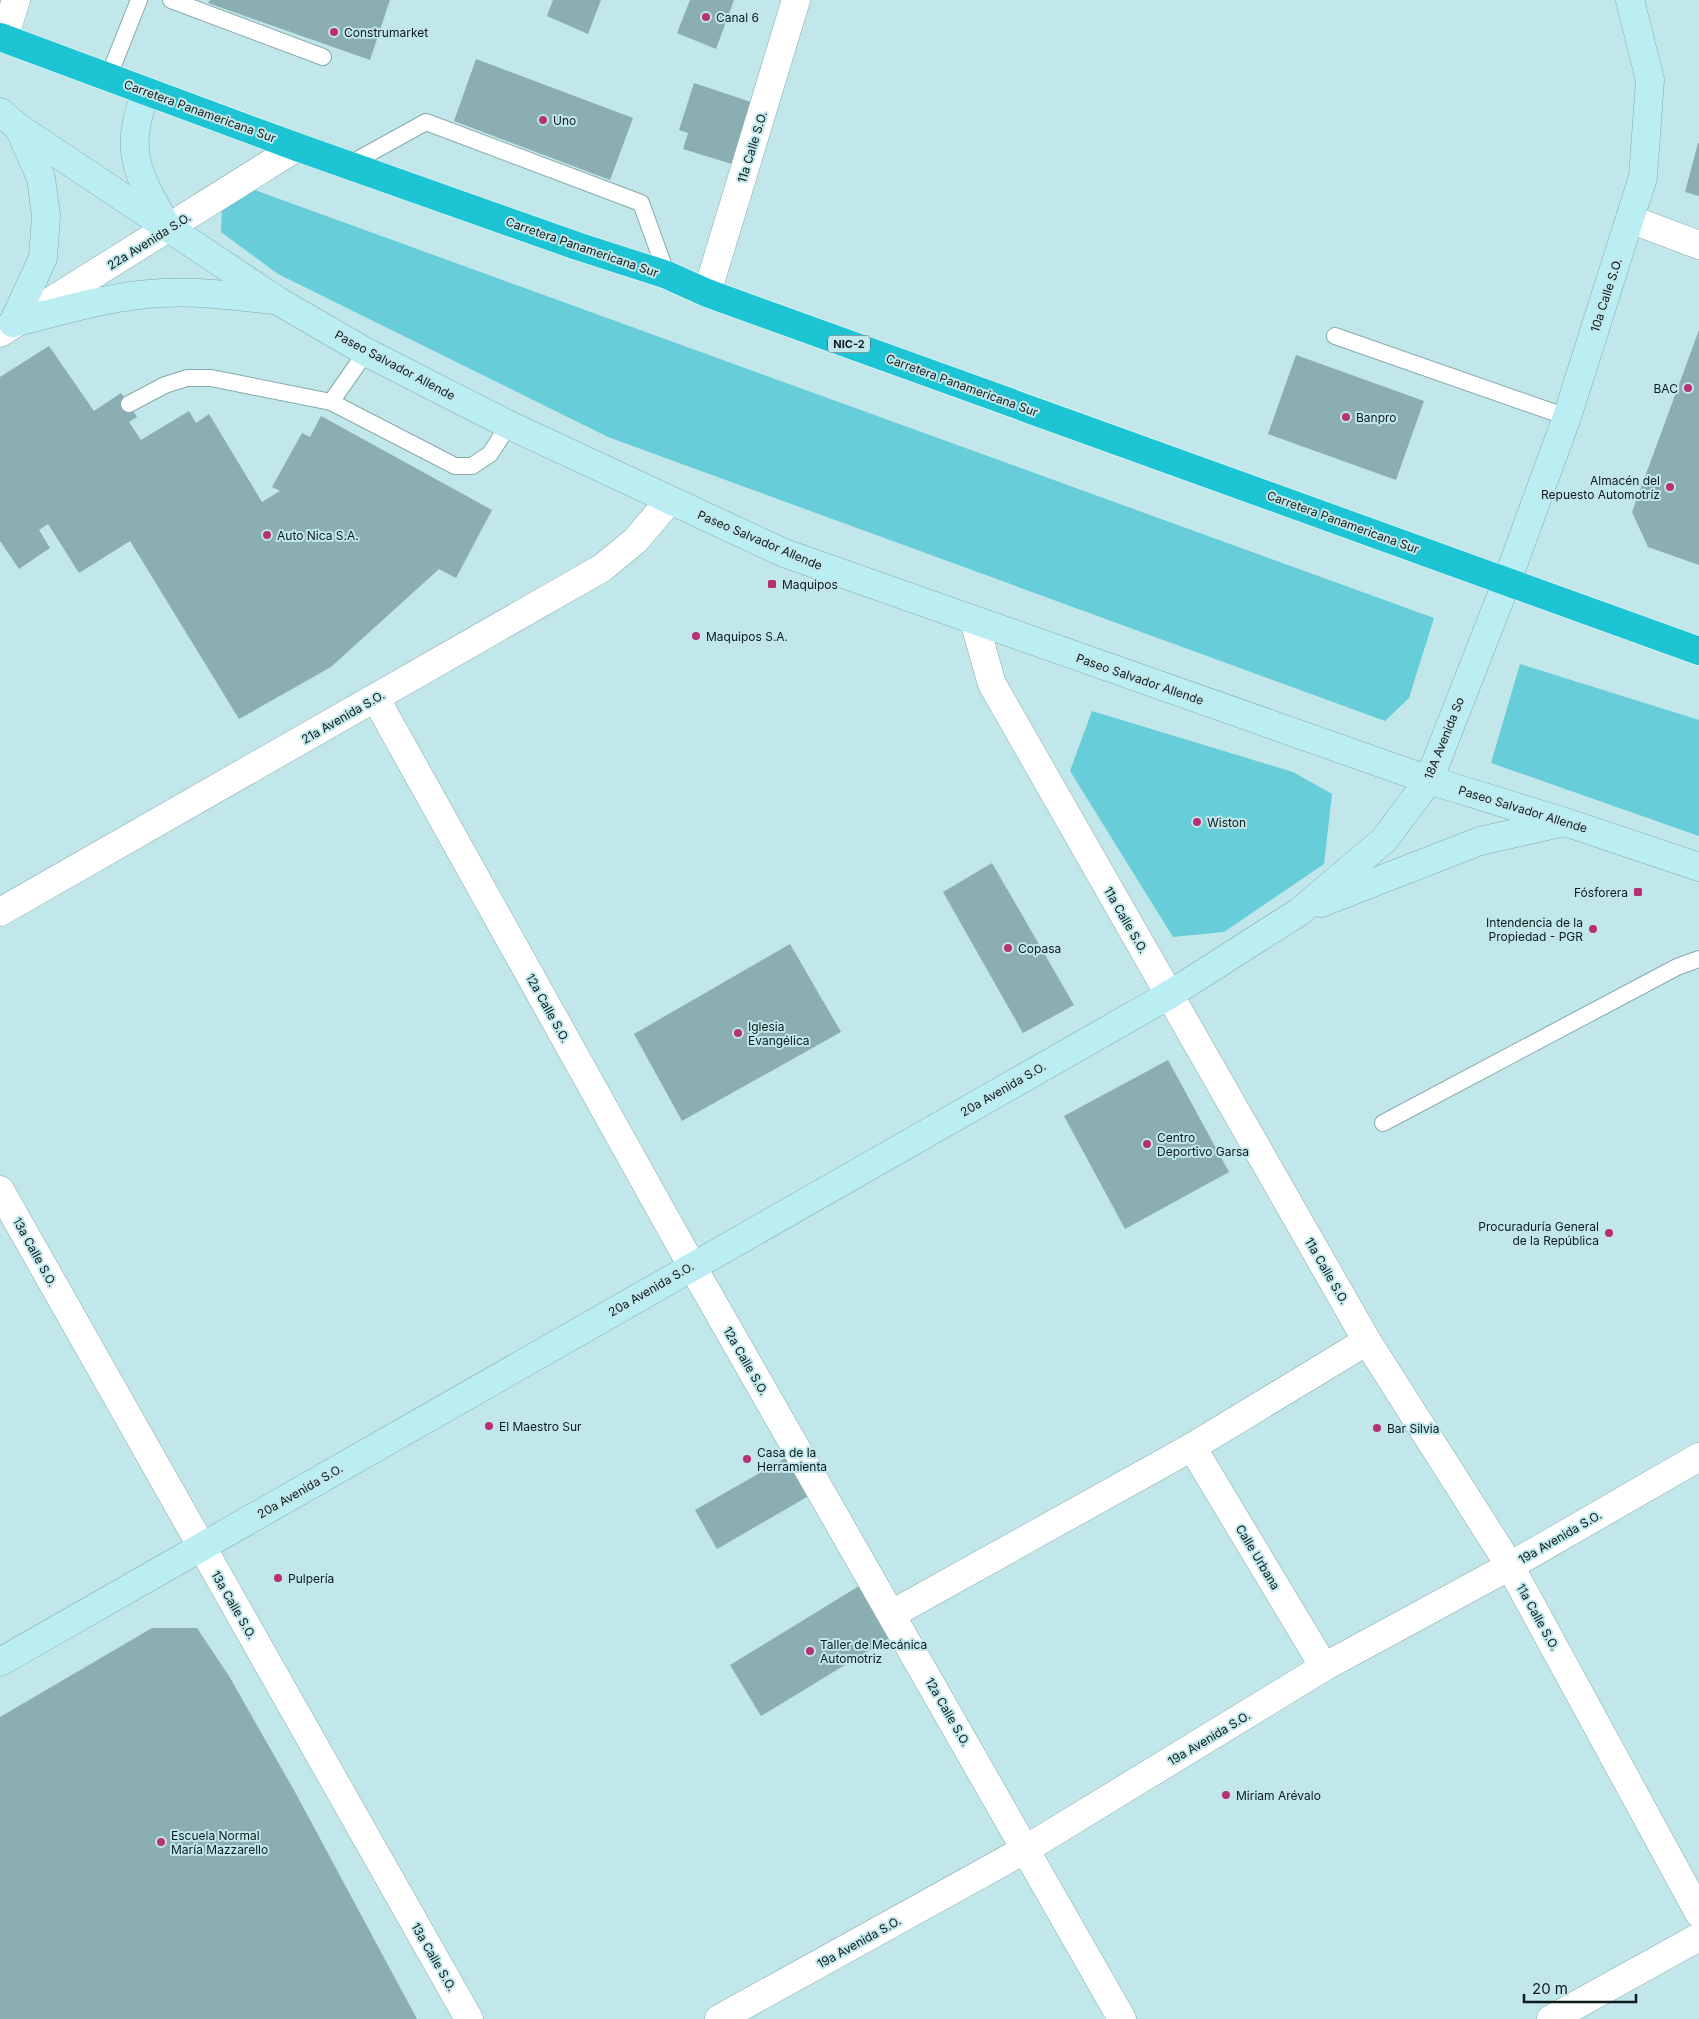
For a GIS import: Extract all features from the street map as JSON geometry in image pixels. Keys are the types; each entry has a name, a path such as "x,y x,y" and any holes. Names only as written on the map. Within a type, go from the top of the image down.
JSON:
{"highway":[{"name":"Carretera Panamericana Sur","path":"2,38 296,147 577,246 667,275 707,293 1699,651"}],"street":[{"path":"2,38 16,0"},
{"name":"11a Calle S.O.","path":"707,293 796,0"},
{"name":"10a Calle S.O.","path":"1508,581 1567,417 1643,177 1650,80 1630,0"},
{"path":"146,92 136,120 133,144 137,168 168,229"},
{"path":"7,328 43,258 46,216 41,178 10,120"},
{"name":"Paseo Salvador Allende","path":"10,120 168,229 278,301 366,352 509,425 784,553 1429,780 1566,822 1699,867"},
{"name":"22a Avenida S.O.","path":"7,328 168,229 296,147"},
{"path":"1630,220 1699,245"},
{"path":"7,328 105,300 162,293 210,293 278,301"},
{"name":"21a Avenida S.O.","path":"0,912 376,699 602,568 636,540 669,501"},
{"name":"18A Avenida So","path":"1300,912 1384,840 1429,780 1508,581"},
{"name":"11a Calle S.O.","path":"974,621 992,684 1367,1341 1510,1566 1699,1913"},
{"name":"12a Calle S.O.","path":"376,699 692,1266 1122,2019"},
{"path":"1300,912 1480,841 1566,822"},
{"name":"20a Avenida S.O.","path":"0,1662 1169,995 1300,912"},
{"name":"13a Calle S.O.","path":"0,1190 469,2019"},
{"path":"892,1614 1192,1447 1367,1341"},
{"name":"Calle Urbana","path":"1192,1447 1324,1667"},
{"name":"19a Avenida S.O.","path":"719,2019 1026,1849 1324,1667 1510,1566 1699,1457"},
{"path":"1551,2019 1699,1937"}],"lane":[{"path":"108,78 139,0"},
{"path":"171,0 323,57"},
{"path":"348,165 426,122 641,203 667,275"},
{"path":"1335,336 1567,417"},
{"path":"331,402 366,352"},
{"path":"129,404 165,385 187,378 211,378 331,402 455,466 472,466 490,454 509,425"},
{"path":"1383,1123 1677,967 1699,959"}],"shaded area":[{"path":"249,188 1434,618 1409,698 1385,721 608,437 278,274 221,232 222,206"},
{"path":"1520,664 1699,720 1699,836 1491,763"},
{"path":"1092,711 1293,772 1332,794 1324,864 1224,932 1173,937 1070,771"}],"building":[{"name":"Construmarket","path":"210,0 390,0 370,60 208,3"},
{"path":"553,0 601,0 588,34 547,16"},
{"name":"Canal 6","path":"690,0 734,0 716,49 677,33"},
{"name":"Uno","path":"476,59 633,118 610,180 454,121"},
{"path":"694,83 751,102 732,164 683,149 688,133 679,130"},
{"path":"1699,143 1699,196 1685,192"},
{"name":"Almacén del Repuesto Automotríz","path":"1699,330 1699,565 1648,547 1632,512"},
{"name":"Auto Nica S.A.","path":"49,346 94,411 121,393 137,417 129,422 141,440 189,411 196,423 209,414 262,502 280,491 272,487 302,433 310,437 321,416 492,510 456,578 439,569 331,667 239,719 130,541 79,573 48,524 39,530 50,548 19,569 0,541 0,377"},
{"name":"Banpro","path":"1296,355 1424,401 1396,480 1268,434"},
{"name":"Copasa","path":"992,863 1074,1005 1023,1033 943,892"},
{"name":"Iglesia Evangélica","path":"790,944 841,1032 682,1121 634,1034"},
{"name":"Centro Deportivo Garsa","path":"1168,1060 1229,1172 1125,1229 1064,1116"},
{"path":"796,1452 819,1490 717,1549 695,1510"},
{"name":"Taller de Mecánica Automotriz","path":"859,1586 891,1637 761,1716 730,1665"},
{"name":"Escuela Normal María Mazzarello","path":"152,1628 197,1628 229,1676 295,1792 417,2019 0,2019 0,1717"}],"place":[{"name":"Canal 6","path":"706,17"},
{"name":"Construmarket","path":"334,32"},
{"name":"Uno","path":"543,120"},
{"name":"BAC","path":"1688,388"},
{"name":"Banpro","path":"1346,417"},
{"name":"Almacén del Repuesto Automotríz","path":"1670,487"},
{"name":"Auto Nica S.A.","path":"267,535"},
{"name":"Maquipos","path":"772,584"},
{"name":"Maquipos S.A.","path":"696,636"},
{"name":"Wiston","path":"1197,822"},
{"name":"Fósforera","path":"1638,892"},
{"name":"Intendencia de la Propiedad - PGR","path":"1593,929"},
{"name":"Copasa","path":"1008,948"},
{"name":"Iglesia Evangélica","path":"738,1033"},
{"name":"Centro Deportivo Garsa","path":"1147,1144"},
{"name":"Procuraduría General de la República","path":"1609,1233"},
{"name":"El Maestro Sur","path":"489,1426"},
{"name":"Bar Silvia","path":"1377,1428"},
{"name":"Casa de la Herramienta","path":"747,1459"},
{"name":"Pulpería","path":"278,1578"},
{"name":"Taller de Mecánica Automotriz","path":"810,1651"},
{"name":"Miriam Arévalo","path":"1226,1795"},
{"name":"Escuela Normal María Mazzarello","path":"161,1842"}]}
